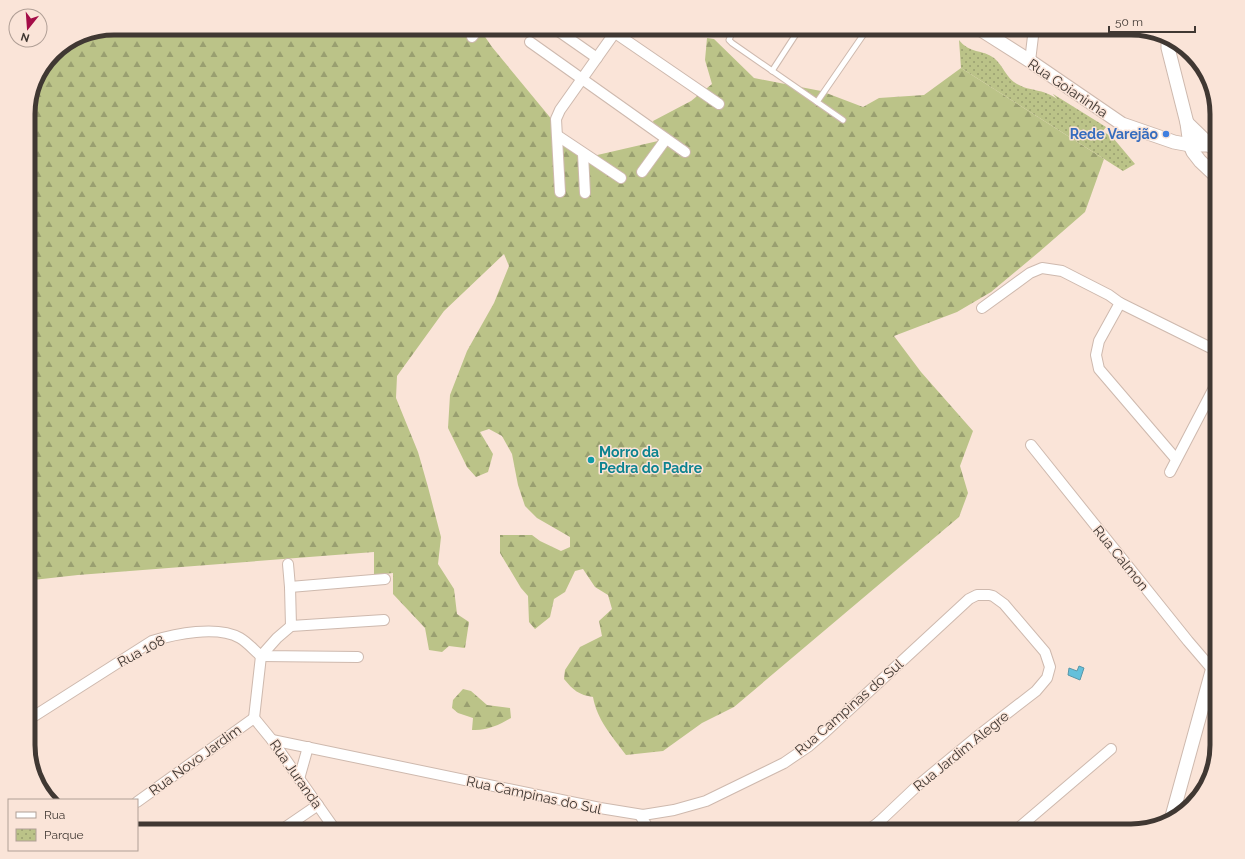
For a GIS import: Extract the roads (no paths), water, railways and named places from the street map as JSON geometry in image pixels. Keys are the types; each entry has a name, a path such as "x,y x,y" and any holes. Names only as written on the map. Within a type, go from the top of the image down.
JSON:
{"street":[{"path":"564,35 597,58"},
{"path":"560,192 556,119 560,110 597,58 610,35"},
{"path":"621,35 719,104"},
{"name":"Rua Goianinha","path":"989,35 1122,124 1162,139 1190,144 1210,145"},
{"path":"1030,61 1033,35"},
{"path":"530,42 685,152"},
{"path":"1168,44 1187,123 1190,144 1193,152 1210,170"},
{"path":"1187,123 1210,141"},
{"path":"558,136 621,178"},
{"path":"642,172 666,139"},
{"path":"583,154 585,193"},
{"path":"982,308 1030,273 1042,268 1062,271 1109,295 1120,303 1210,347"},
{"path":"1120,303 1099,340 1096,355 1099,369 1176,460"},
{"path":"1170,472 1210,395"},
{"name":"Rua Calmon","path":"1031,445 1210,667"},
{"path":"288,564 291,626"},
{"path":"290,587 385,579"},
{"name":"Rua Campinas do Sul","path":"272,740 640,815 674,810 706,801 768,771 793,757 823,734 966,602 977,595 985,594 993,596 1001,602 1040,645 1048,658 1050,667"},
{"path":"254,718 260,656 291,626 384,620"},
{"name":"Rua 108","path":"35,716 152,641 169,636 208,632 234,635 241,638 260,656"},
{"path":"260,656 358,657"},
{"name":"Rua Jardim Alegre","path":"885,824 916,787 974,739 1036,691 1048,678 1050,667"},
{"path":"1173,812 1210,676"},
{"name":"Rua Juranda","path":"254,718 272,740 331,824"},
{"name":"Rua Novo Jardim","path":"138,801 254,718"},
{"path":"299,779 308,748"},
{"path":"1023,824 1111,749"},
{"path":"290,824 318,805"},
{"path":"640,815 646,824"}],"lane":[{"path":"731,35 729,40 737,47 843,120"},
{"path":"772,71 795,35"},
{"path":"818,102 863,35"}],"water":[{"path":"1079,666 1084,668 1080,680 1068,675 1069,668 1077,671"}],"place":[{"name":"Rede Varejão","path":"1166,134"},
{"name":"Morro da Pedra do Padre","path":"591,460"}]}
